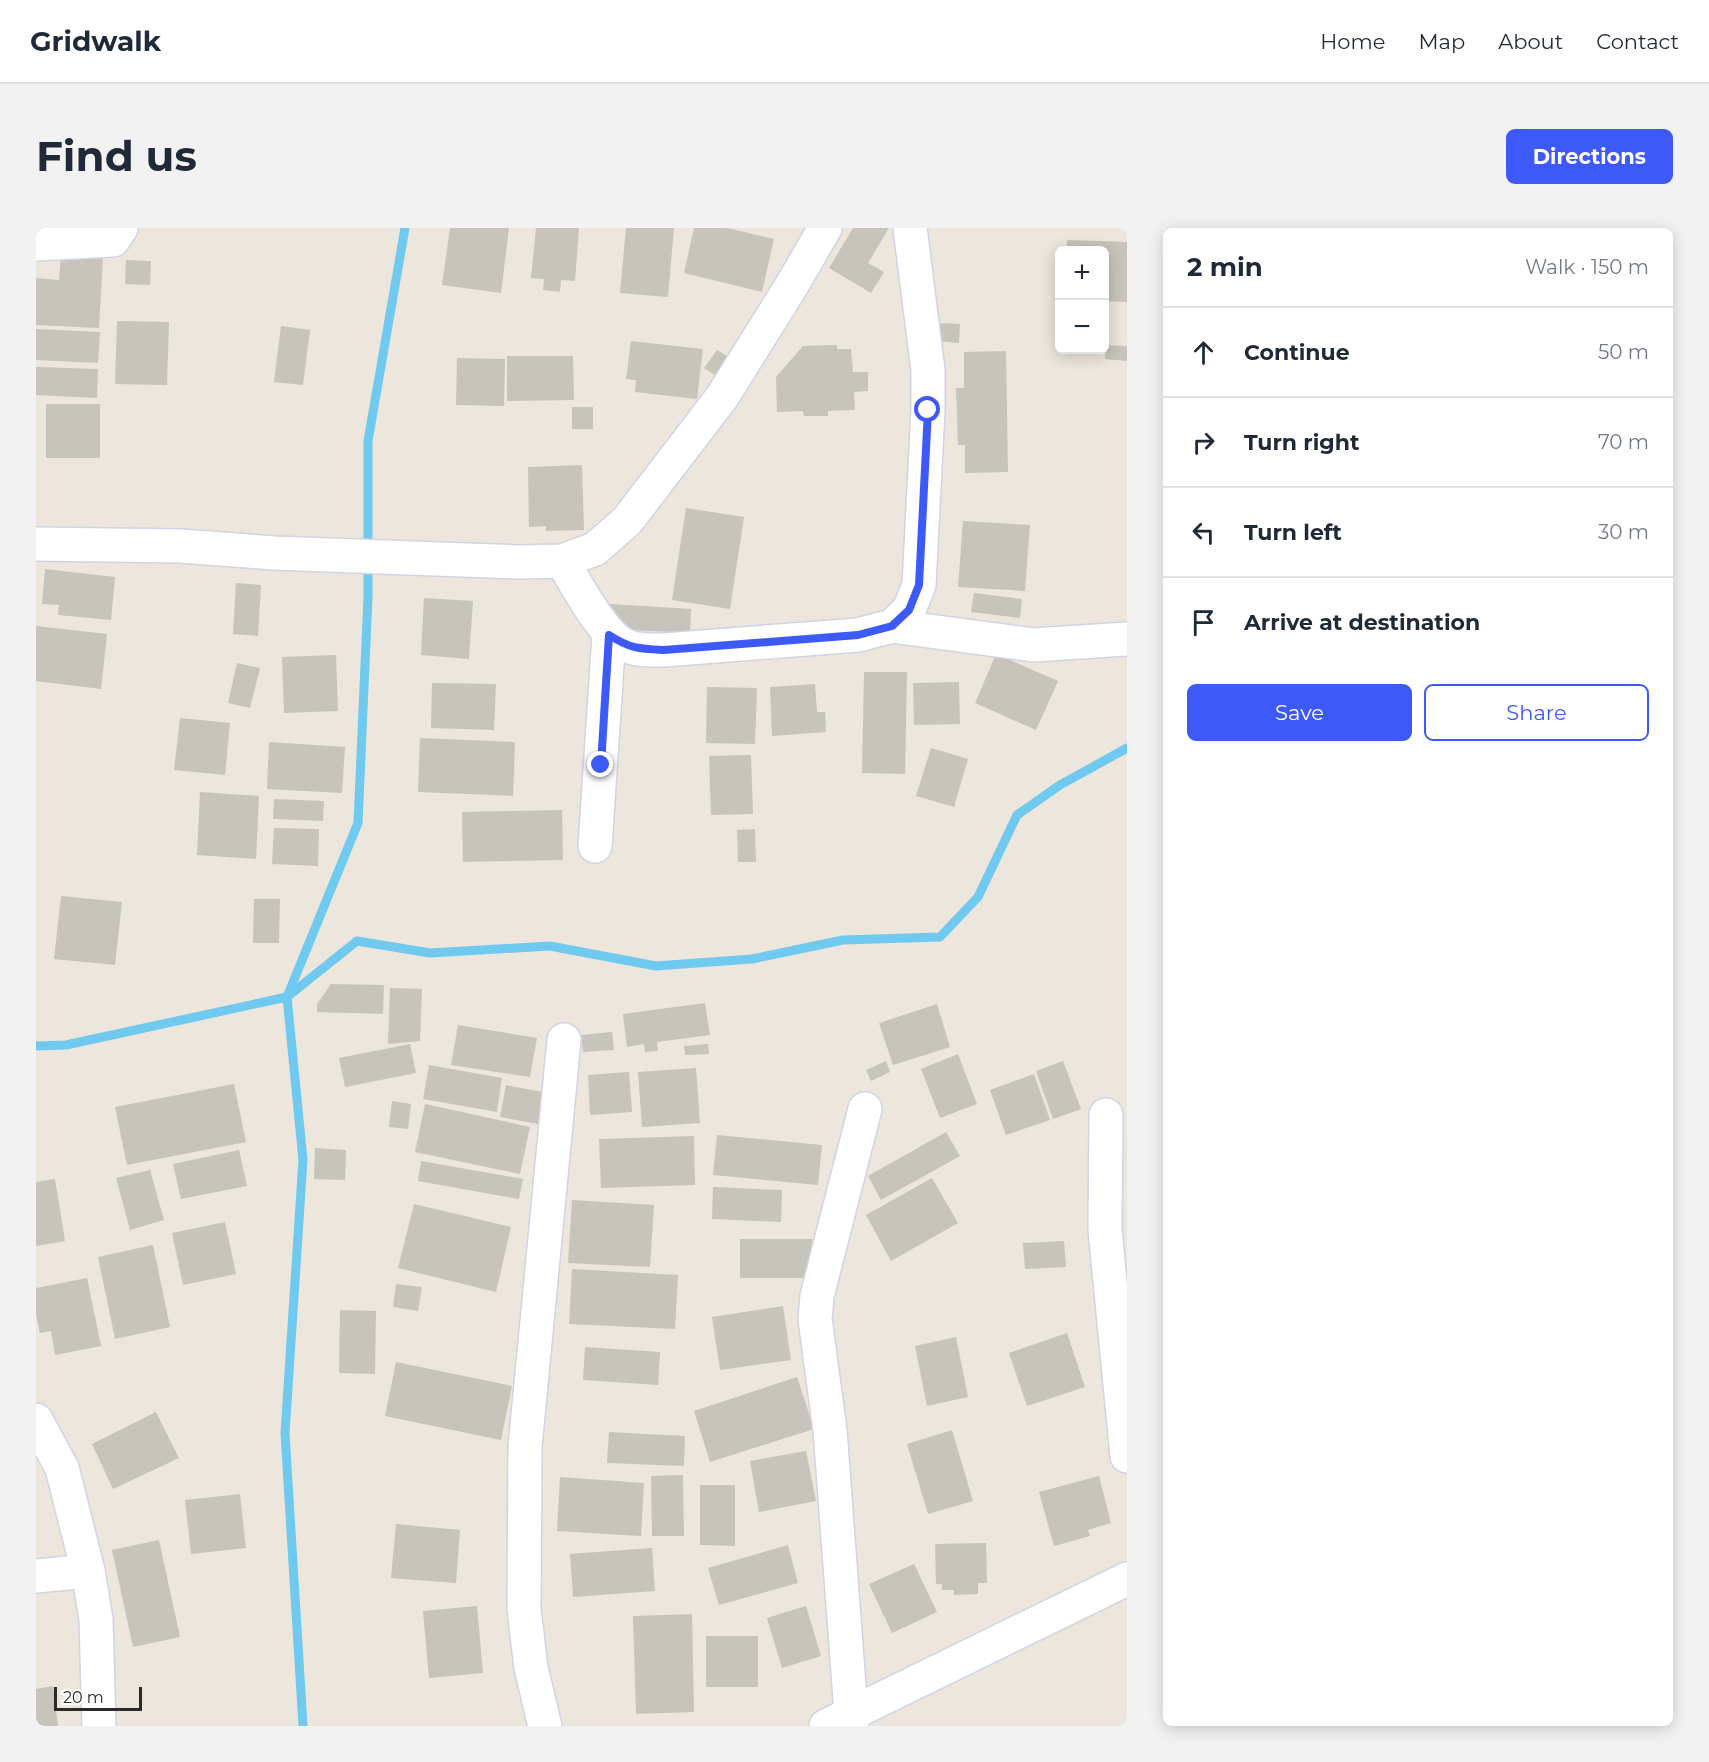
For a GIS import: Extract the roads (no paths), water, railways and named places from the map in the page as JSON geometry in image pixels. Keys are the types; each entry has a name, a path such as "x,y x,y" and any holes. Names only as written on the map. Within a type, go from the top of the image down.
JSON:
{"street":[{"path":"36,244 113,240 121,228"},
{"path":"36,544 181,546 274,553 520,562 562,561 595,549 627,521 722,397 825,228"},
{"path":"892,626 909,610 919,585 928,410 928,370 910,228"},
{"path":"562,561 609,635 626,646 639,649 664,650 858,635 892,626 1034,645 1127,639"},
{"path":"595,846 609,635"},
{"path":"546,1726 531,1668 524,1609 525,1447 564,1040"},
{"path":"865,1109 817,1296 815,1319 830,1430 844,1722 1127,1579"},
{"path":"1106,1115 1105,1230 1127,1456"},
{"path":"36,1420 62,1468 88,1571 96,1620 99,1726"},
{"path":"36,1576 88,1571"}],"waterway":[{"path":"303,1726 285,1433 303,1160 287,997 358,823 368,597 368,441 405,228"},
{"path":"36,1046 66,1045 287,997 357,941 430,953 550,946 656,966 752,959 843,940 940,937 978,897 1017,815 1060,785 1127,748"}]}
